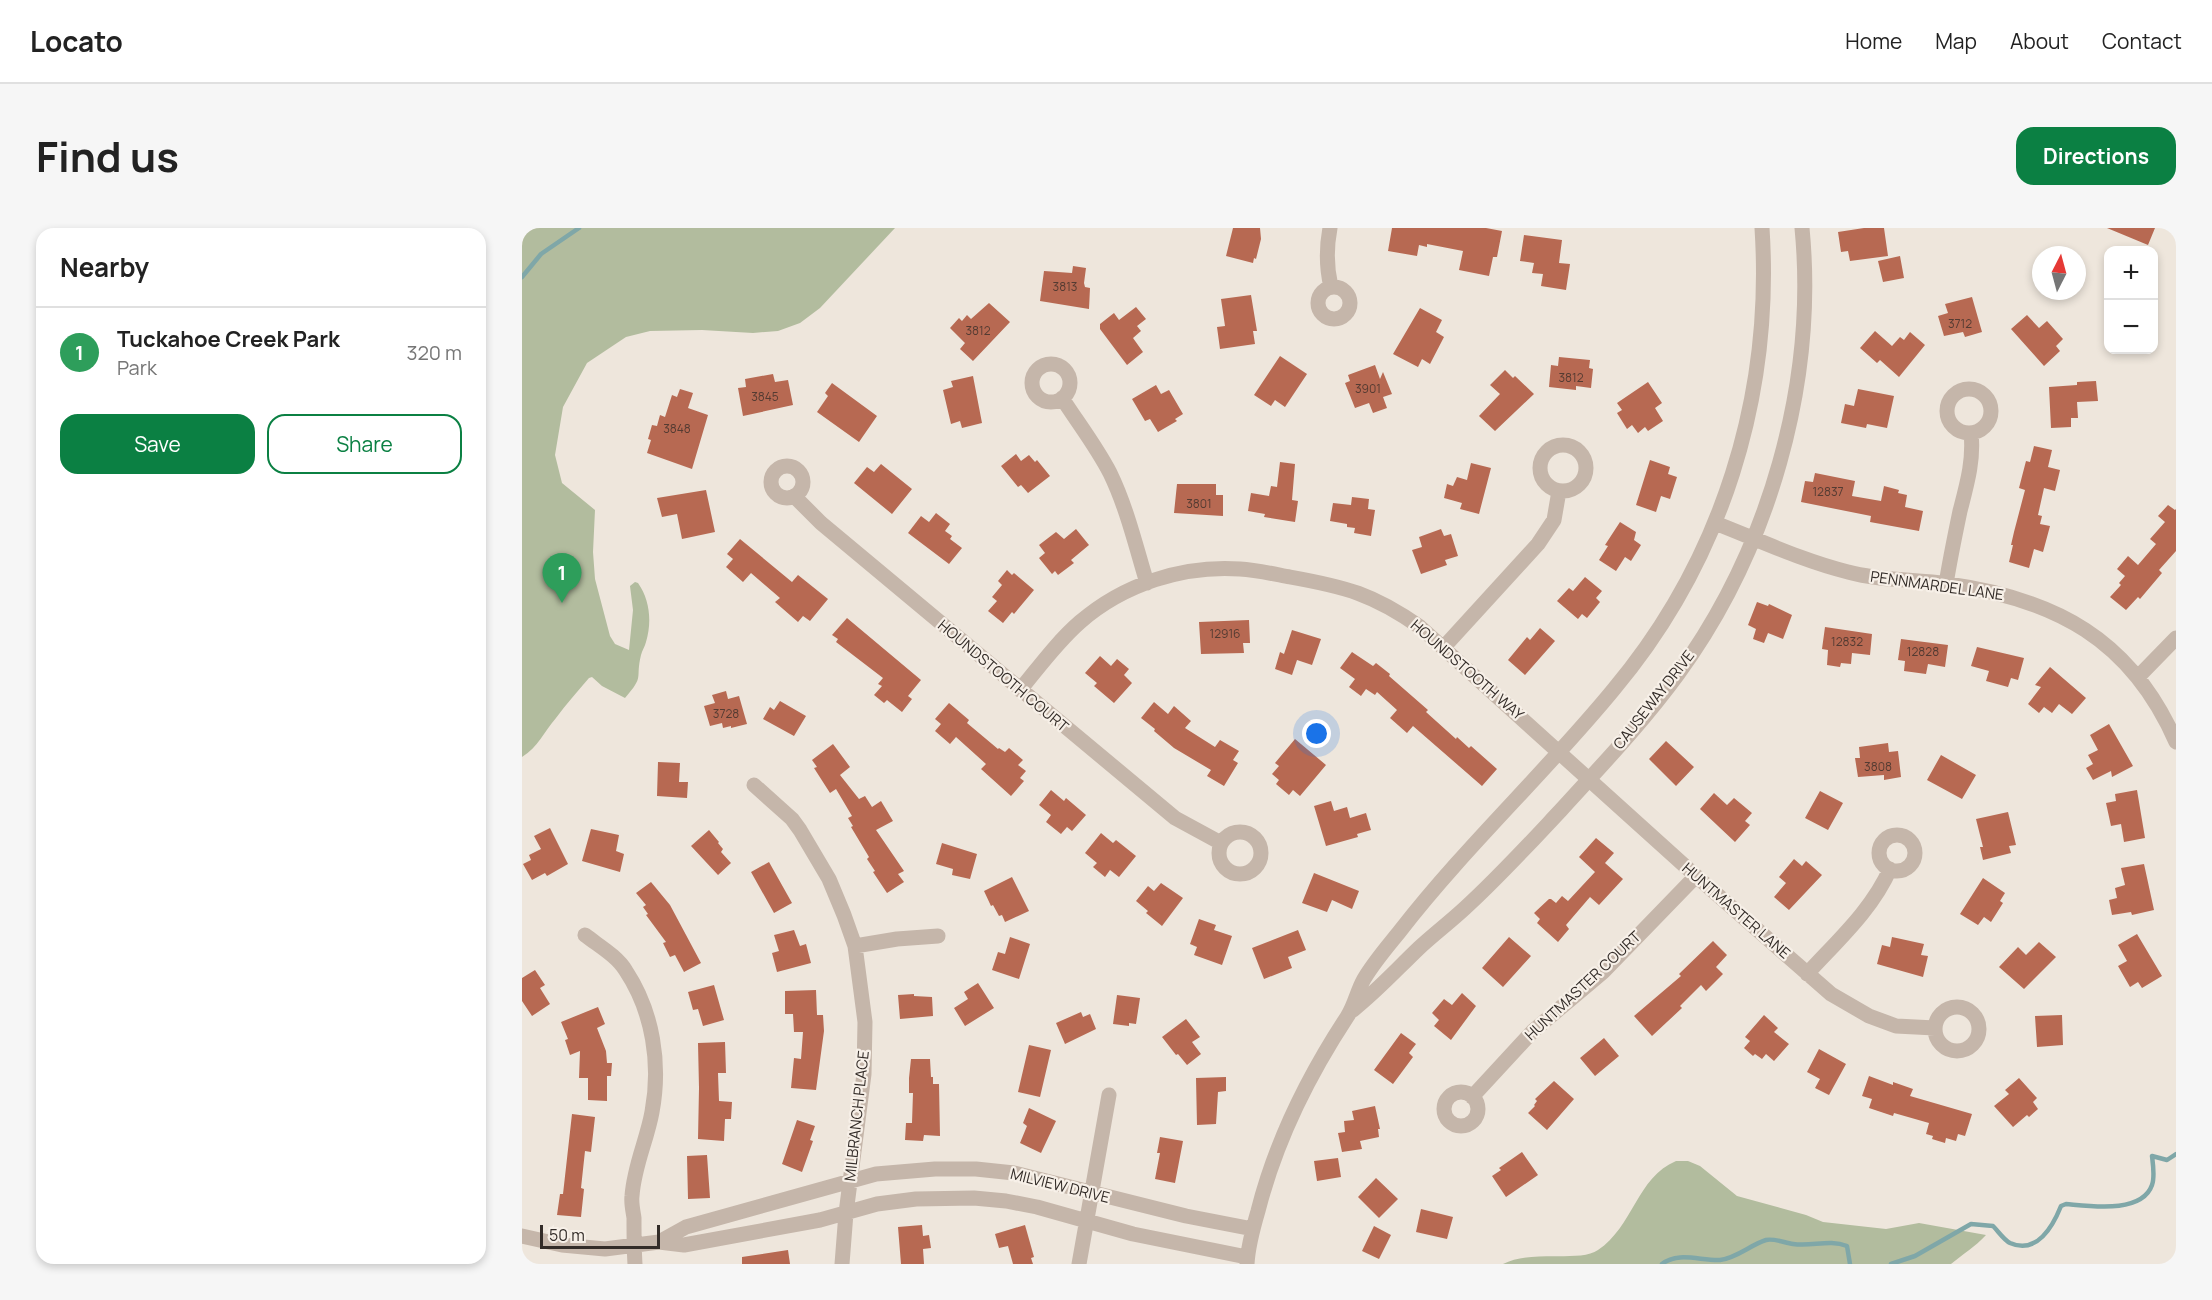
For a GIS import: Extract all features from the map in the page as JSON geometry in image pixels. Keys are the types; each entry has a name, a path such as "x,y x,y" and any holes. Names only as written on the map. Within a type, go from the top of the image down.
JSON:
{"street":[{"path":"1330,228 1326,249 1326,268 1331,287"},
{"name":"CAUSEWAY DRIVE","path":"1247,1261 1253,1229 1277,1148 1293,1109 1351,1011 1364,979 1406,923 1559,752 1647,648 1700,558 1726,496 1742,445 1756,375 1764,288 1762,228"},
{"name":"CAUSEWAY DRIVE","path":"1351,1011 1378,990 1420,947 1506,870 1589,779 1645,716 1678,674 1722,604 1752,538 1778,465 1792,413 1804,305 1802,228"},
{"path":"1062,398 1092,442 1109,473 1124,509 1147,583"},
{"path":"1946,584 1971,465 1973,450 1971,433"},
{"path":"1443,648 1538,544 1554,520 1559,491"},
{"name":"HOUNDSTOOTH COURT","path":"794,496 821,523 1175,818 1221,843"},
{"name":"PENNMARDEL LANE","path":"1715,522 1823,565 1850,573 1894,580 1946,584 2012,597 2042,606 2061,615 2112,651 2138,677 2166,720 2176,742"},
{"name":"HOUNDSTOOTH WAY","path":"1020,690 1080,622 1119,596 1171,575 1208,569 1255,570 1339,586 1371,597 1396,610 1420,627 1559,752"},
{"path":"2138,677 2176,638"},
{"name":"HUNTMASTER LANE","path":"1559,752 1695,876 1842,1002 1869,1016 1896,1026 1935,1028"},
{"name":"MILBRANCH PLACE","path":"754,786 792,819 800,830 828,879 855,946 865,1022 864,1074 846,1213 842,1264"},
{"path":"1807,974 1868,907 1881,890 1890,869"},
{"name":"HUNTMASTER COURT","path":"1472,1097 1533,1031 1603,972 1695,876"},
{"path":"585,935 618,961 626,971 640,998 654,1047 656,1068 653,1110 635,1172 632,1197 635,1264"},
{"path":"855,946 897,939 938,936"},
{"path":"1079,1264 1109,1095"},
{"name":"MILVIEW DRIVE","path":"659,1242 686,1227 850,1180 876,1174 934,1168 1014,1173 1186,1216 1253,1229"},
{"name":"MILVIEW DRIVE","path":"522,1236 583,1248 605,1249 659,1242 684,1245 820,1220 877,1204 916,1199 974,1198 1037,1207 1133,1234 1247,1261"}],"green space":[{"path":"522,228 895,228 820,308 800,323 778,331 753,333 702,330 650,331 626,337 587,363 563,407 555,455 562,483 595,510 593,552 595,579 610,636 615,644 629,650 633,610 630,586 635,582 642,590 647,604 648,634 639,663 637,681 625,698 602,686 592,677 589,678 537,744 522,757"},
{"path":"1676,1161 1688,1161 1700,1166 1737,1196 1823,1222 1886,1229 1919,1223 1986,1235 1951,1264 1503,1264 1527,1257 1579,1256 1598,1250 1619,1229 1652,1178 1663,1168"}],"building":[{"path":"1233,228 1260,228 1261,239 1253,263 1226,256"},
{"path":"1392,228 1486,228 1502,231 1497,257 1493,257 1489,276 1459,270 1463,251 1427,244 1427,247 1419,245 1417,256 1388,251"},
{"path":"1884,228 1888,256 1850,261 1848,251 1841,252 1838,232"},
{"path":"2107,228 2155,228 2148,245"},
{"path":"1524,235 1562,240 1559,263 1570,264 1566,290 1541,286 1543,274 1532,273 1534,263 1520,261"},
{"path":"1900,256 1904,278 1883,282 1878,261"},
{"path":"1073,266 1086,268 1084,283 1085,287 1090,288 1089,309 1040,301 1044,271 1072,273"},
{"path":"1251,295 1257,331 1253,331 1255,344 1220,349 1217,327 1225,326 1221,299"},
{"path":"1972,297 1982,332 1965,337 1963,332 1944,336 1938,316 1948,313 1945,304"},
{"path":"989,303 1010,322 973,361 960,349 965,343 950,328 959,318 962,321 967,315 971,319"},
{"path":"1136,307 1146,319 1137,326 1141,331 1133,338 1143,352 1127,365 1100,329 1100,324 1114,313 1119,320"},
{"path":"1420,308 1442,320 1436,332 1444,337 1430,364 1422,359 1418,367 1393,354"},
{"path":"2027,315 2039,328 2047,321 2063,339 2056,346 2060,351 2044,366 2011,329"},
{"path":"1875,331 1892,346 1900,337 1904,340 1910,332 1925,345 1899,377 1880,360 1877,363 1860,348"},
{"path":"1280,356 1307,374 1285,407 1275,400 1271,406 1254,395"},
{"path":"1559,357 1590,360 1589,368 1593,369 1591,388 1576,386 1576,390 1549,387 1551,365 1558,366"},
{"path":"1375,365 1380,379 1383,372 1392,394 1383,397 1387,408 1373,413 1369,403 1355,408 1345,383 1350,381 1348,375"},
{"path":"1505,370 1534,394 1495,431 1479,416 1500,394 1490,385"},
{"path":"773,374 775,382 788,380 793,405 743,416 738,388 746,387 745,379"},
{"path":"973,376 982,423 962,428 960,421 951,424 943,390 953,387 951,381"},
{"path":"2096,381 2098,401 2077,402 2078,418 2071,418 2071,427 2051,428 2049,387"},
{"path":"1648,382 1662,403 1655,408 1663,421 1648,431 1645,427 1638,433 1632,425 1627,429 1617,413 1622,410 1617,403"},
{"path":"832,383 877,416 859,442 817,412 828,396 825,393"},
{"path":"1156,385 1161,394 1169,390 1183,414 1175,419 1177,421 1158,432 1150,419 1145,421 1132,399"},
{"path":"680,389 693,393 688,408 708,415 692,469 647,453 652,425 657,426 660,415 665,417 672,395 677,397"},
{"path":"1858,389 1894,396 1887,428 1867,424 1866,428 1841,423 1845,404 1854,406"},
{"path":"2034,446 2052,450 2048,467 2060,470 2055,491 2044,488 2038,515 2042,516 2040,524 2050,526 2043,552 2034,549 2029,568 2009,562 2025,490 2019,488 2026,461 2030,462"},
{"path":"1016,454 1021,461 1029,455 1035,462 1037,460 1050,476 1028,493 1021,485 1018,487 1001,466"},
{"path":"1650,460 1670,467 1668,474 1677,477 1670,499 1661,496 1656,512 1636,505"},
{"path":"1280,462 1295,464 1292,500 1298,501 1295,522 1264,517 1265,514 1248,511 1251,493 1269,496 1271,486 1277,487"},
{"path":"1471,463 1491,468 1479,514 1460,509 1462,503 1444,498 1447,484 1453,486 1457,477 1467,480"},
{"path":"881,464 912,489 892,514 854,483 867,467 874,472"},
{"path":"1815,473 1855,481 1852,496 1881,501 1884,486 1899,490 1898,493 1907,495 1905,507 1923,511 1919,531 1870,522 1871,516 1801,502 1805,481 1813,482"},
{"path":"1177,484 1216,484 1216,495 1223,495 1223,516 1174,513"},
{"path":"706,490 715,532 682,539 677,514 662,517 657,498"},
{"path":"1352,497 1369,499 1368,509 1375,510 1371,536 1354,533 1355,528 1347,527 1347,524 1330,521 1333,503 1351,505"},
{"path":"2168,505 2176,509 2176,551 2159,570 2162,573 2140,599 2138,597 2126,610 2110,597 2121,585 2119,583 2125,576 2117,569 2128,556 2138,565 2156,544 2150,539 2165,522 2158,516"},
{"path":"936,513 950,524 945,531 952,536 950,539 962,548 949,564 908,533 921,516 929,522"},
{"path":"1620,522 1636,532 1634,540 1641,545 1631,561 1625,557 1616,571 1599,560 1608,546 1605,545"},
{"path":"1076,529 1089,545 1071,560 1074,563 1058,575 1055,571 1052,574 1039,558 1045,553 1039,545 1056,532 1064,539"},
{"path":"1441,529 1444,536 1451,534 1458,556 1445,560 1447,565 1421,574 1412,550 1422,547 1419,537"},
{"path":"740,539 792,582 798,575 828,599 810,621 803,616 798,622 775,602 780,598 751,573 743,582 726,567 733,559 727,554"},
{"path":"1007,570 1034,590 1014,614 1012,612 1003,623 988,611 997,601 992,597 1002,585 998,581"},
{"path":"1585,577 1602,591 1596,598 1600,602 1587,618 1582,614 1578,619 1557,601 1569,588 1573,591"},
{"path":"1757,602 1768,606 1769,604 1792,615 1783,639 1768,633 1764,643 1753,639 1756,629 1748,625"},
{"path":"847,618 921,680 908,696 912,699 902,712 887,700 884,703 874,695 882,686 878,684 883,678 836,642 838,639 832,635"},
{"path":"1249,620 1250,643 1243,643 1244,653 1201,654 1199,622"},
{"path":"1825,627 1872,634 1870,655 1852,653 1851,664 1841,663 1840,667 1827,665 1828,650 1822,649"},
{"path":"1540,628 1555,641 1525,675 1508,660 1527,637 1530,640"},
{"path":"1292,630 1321,639 1312,665 1297,660 1292,675 1275,669 1280,652 1284,654"},
{"path":"1901,639 1948,645 1945,667 1928,664 1926,674 1904,671 1905,661 1898,660"},
{"path":"1977,647 2024,658 2018,680 2011,678 2008,687 1986,681 1989,671 1971,666"},
{"path":"1352,652 1373,666 1376,663 1390,674 1389,676 1428,710 1426,712 1456,739 1457,737 1469,748 1471,746 1497,769 1482,786 1413,726 1407,733 1390,718 1397,710 1377,692 1375,695 1366,689 1361,696 1349,687 1355,679 1340,668"},
{"path":"1100,656 1111,666 1117,659 1129,669 1124,675 1132,683 1114,703 1094,686 1097,683 1085,673"},
{"path":"2050,667 2086,698 2072,714 2059,704 2052,713 2044,707 2039,713 2028,704 2041,687 2035,685"},
{"path":"726,691 728,699 739,696 747,724 731,728 731,726 723,728 722,723 710,726 704,706 715,703 712,695"},
{"path":"780,701 806,716 794,736 763,719 770,707 774,710"},
{"path":"1154,702 1168,714 1174,706 1191,721 1185,728 1215,747 1220,740 1239,751 1233,760 1238,763 1224,786 1207,776 1211,770 1174,748 1141,718"},
{"path":"949,703 969,720 967,723 998,749 1005,752 1009,748 1023,760 1018,765 1026,771 1020,778 1024,781 1011,796 981,769 986,764 956,737 950,744 935,731 941,724 935,719"},
{"path":"2109,724 2133,766 2112,777 2111,771 2093,780 2086,768 2093,764 2088,755 2098,750 2090,735"},
{"path":"1295,739 1326,765 1300,796 1293,790 1289,795 1276,784 1279,780 1272,774 1279,766 1275,763"},
{"path":"1666,741 1694,767 1676,786 1649,759"},
{"path":"1888,743 1889,752 1898,751 1901,777 1884,780 1884,775 1858,777 1855,758 1860,758 1859,747"},
{"path":"833,744 850,767 840,775 859,799 865,796 872,807 881,801 893,821 876,830 904,871 898,874 904,882 887,893 873,872 875,871 867,859 869,857 851,827 853,826 848,818 852,816 836,789 830,793 814,768 817,767 812,760"},
{"path":"1941,755 1976,775 1962,799 1927,780"},
{"path":"658,762 680,763 679,782 688,782 687,798 657,796"},
{"path":"1051,790 1064,801 1066,798 1086,815 1072,831 1067,827 1061,834 1046,822 1051,815 1039,805"},
{"path":"2137,790 2145,838 2124,842 2121,824 2111,826 2106,803 2116,801 2115,794"},
{"path":"1820,791 1843,803 1828,830 1805,818"},
{"path":"1714,793 1727,805 1734,798 1752,813 1745,821 1750,825 1735,842 1700,809"},
{"path":"1331,801 1334,811 1347,807 1350,818 1366,813 1371,830 1357,834 1358,837 1326,846 1314,806"},
{"path":"2008,812 2016,845 2009,846 2011,853 1983,860 1980,847 1983,847 1976,819"},
{"path":"550,828 568,864 547,876 545,873 532,880 523,864 531,860 529,855 541,849 534,836"},
{"path":"591,829 619,835 616,851 624,854 620,872 582,861"},
{"path":"709,830 723,849 721,852 731,863 718,875 691,846"},
{"path":"1101,833 1113,843 1116,840 1136,856 1119,877 1110,870 1105,877 1093,867 1097,863 1085,853"},
{"path":"1596,838 1614,853 1605,863 1623,879 1599,905 1590,897 1566,925 1569,929 1558,942 1537,923 1540,919 1534,913 1549,899 1556,903 1562,896 1568,901 1595,872 1579,857"},
{"path":"942,843 977,854 970,879 952,875 953,869 936,864"},
{"path":"1794,859 1802,866 1806,861 1822,875 1789,910 1774,897 1786,883 1779,877"},
{"path":"769,862 792,903 774,913 751,872"},
{"path":"2144,864 2154,910 2132,915 2131,912 2112,915 2109,900 2117,898 2115,888 2125,885 2121,868"},
{"path":"1314,873 1359,891 1352,909 1332,900 1327,912 1302,903"},
{"path":"1012,877 1029,911 1005,922 1002,915 999,916 993,905 991,906 984,891"},
{"path":"1983,878 2005,893 2000,901 2003,903 1991,922 1984,917 1978,925 1960,914"},
{"path":"651,882 670,905 701,963 684,972 675,955 670,957 663,943 666,942 646,915 648,914 643,907 646,905 636,893"},
{"path":"1161,883 1183,898 1162,926 1136,901 1148,886 1154,891"},
{"path":"1199,919 1216,925 1214,930 1232,936 1222,965 1194,955 1197,947 1190,944"},
{"path":"794,930 800,946 806,944 811,963 777,972 772,953 779,951 774,935"},
{"path":"1298,930 1306,950 1288,957 1292,968 1264,979 1252,948"},
{"path":"2137,934 2162,976 2142,988 2138,982 2130,987 2118,966 2127,961 2118,945"},
{"path":"1010,937 1030,944 1019,979 992,970 998,952 1005,954"},
{"path":"1509,937 1531,956 1503,987 1482,968"},
{"path":"1892,937 1924,944 1921,955 1928,956 1923,977 1877,964 1882,945 1890,947"},
{"path":"1713,941 1727,955 1716,967 1723,974 1706,991 1701,985 1680,1006 1682,1008 1652,1036 1634,1016 1681,976 1679,974"},
{"path":"2039,942 2056,957 2024,989 1999,967 2018,947 2026,955"},
{"path":"535,970 545,985 540,988 550,1004 532,1016 522,1001 522,978"},
{"path":"978,983 994,1008 965,1026 954,1008 968,999 964,992"},
{"path":"714,985 724,1020 703,1026 698,1009 693,1010 688,992"},
{"path":"816,990 817,1015 823,1015 824,1031 816,1090 791,1088 794,1058 801,1059 803,1032 794,1032 793,1014 785,1014 785,991"},
{"path":"1462,993 1476,1006 1451,1040 1434,1026 1439,1020 1432,1013 1444,999 1452,1005"},
{"path":"914,994 914,996 932,997 933,1016 900,1019 898,995"},
{"path":"1117,995 1140,998 1136,1024 1129,1023 1129,1026 1113,1024"},
{"path":"598,1007 605,1024 597,1028 606,1051 607,1063 612,1063 611,1076 607,1076 607,1101 588,1100 588,1078 579,1078 580,1051 570,1055 565,1040 568,1039 561,1022"},
{"path":"1081,1012 1083,1017 1090,1014 1096,1029 1065,1044 1056,1023"},
{"path":"1764,1015 1778,1028 1774,1032 1789,1044 1774,1061 1766,1054 1762,1059 1755,1054 1753,1056 1744,1048 1750,1041 1745,1037"},
{"path":"2062,1015 2063,1045 2037,1047 2035,1016"},
{"path":"1186,1019 1200,1037 1192,1042 1201,1054 1187,1065 1162,1037"},
{"path":"1401,1033 1416,1044 1409,1053 1413,1057 1393,1084 1374,1070"},
{"path":"1604,1038 1619,1056 1595,1076 1580,1058"},
{"path":"725,1042 726,1073 718,1073 719,1101 732,1102 731,1119 725,1119 724,1141 698,1139 698,1043"},
{"path":"1029,1045 1051,1050 1040,1097 1018,1092"},
{"path":"1819,1049 1846,1064 1829,1095 1815,1088 1820,1079 1807,1072"},
{"path":"911,1059 930,1059 933,1084 939,1084 940,1136 924,1135 923,1141 905,1140 906,1123 912,1123 913,1093 909,1093"},
{"path":"1869,1076 1893,1085 1893,1082 1913,1089 1910,1096 1972,1114 1965,1136 1958,1134 1956,1141 1946,1138 1945,1143 1932,1139 1933,1136 1926,1134 1929,1123 1894,1113 1893,1116 1869,1108 1872,1099 1862,1096"},
{"path":"1226,1077 1226,1091 1218,1092 1216,1124 1197,1125 1196,1078"},
{"path":"2019,1078 2037,1098 2033,1102 2038,1109 2013,1127 1994,1106 2009,1094 2005,1090"},
{"path":"1554,1081 1574,1099 1547,1130 1528,1113 1535,1106 1537,1101 1535,1099"},
{"path":"1375,1106 1380,1129 1378,1129 1379,1137 1360,1141 1362,1149 1342,1152 1338,1133 1345,1132 1344,1121 1354,1120 1352,1111"},
{"path":"1029,1108 1056,1121 1041,1153 1020,1143 1027,1126 1023,1123"},
{"path":"572,1114 595,1117 591,1152 585,1151 581,1217 557,1215 560,1194 563,1194"},
{"path":"797,1120 815,1126 810,1140 813,1141 802,1172 782,1164"},
{"path":"1160,1137 1183,1141 1175,1183 1155,1179 1160,1153 1157,1153"},
{"path":"1522,1152 1538,1175 1506,1197 1492,1176 1501,1170 1499,1168"},
{"path":"707,1155 710,1198 688,1199 687,1156"},
{"path":"1338,1158 1341,1177 1317,1181 1314,1161"},
{"path":"1376,1178 1398,1199 1379,1218 1358,1197"},
{"path":"1421,1209 1453,1217 1447,1239 1416,1232"},
{"path":"922,1225 923,1236 929,1235 931,1248 923,1249 924,1264 901,1264 898,1227"},
{"path":"1025,1225 1034,1257 1031,1258 1033,1264 1013,1264 1008,1246 999,1248 995,1234"},
{"path":"1374,1226 1391,1235 1379,1259 1362,1251"},
{"path":"788,1250 790,1264 742,1264 742,1257"}],"waterway":[{"path":"522,277 541,254 579,228"},
{"path":"1891,1264 1915,1256 1971,1224 1993,1226 2003,1238 2020,1246 2036,1242 2048,1230 2061,1206 2066,1204 2114,1206 2138,1200 2152,1185 2154,1174 2152,1156 2167,1160 2176,1154"},
{"path":"1662,1264 1682,1257 1726,1259 1766,1240 1800,1245 1840,1244 1847,1246 1850,1264"}],"place":[{"name":"Tuckahoe Creek Park","path":"562,603"}]}
